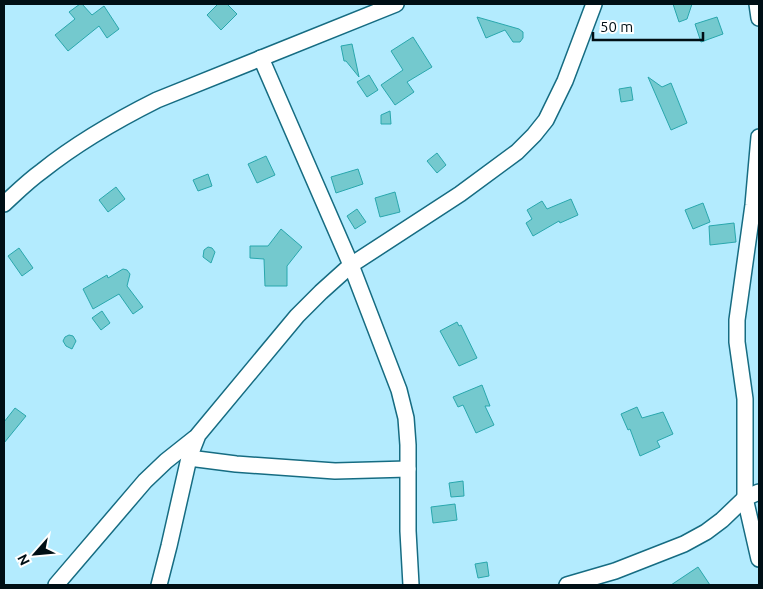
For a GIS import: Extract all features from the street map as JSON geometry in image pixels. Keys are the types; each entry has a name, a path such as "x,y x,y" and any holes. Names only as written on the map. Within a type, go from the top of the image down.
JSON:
{"street":[{"path":"4,204 42,171 98,132 130,113 156,100 396,4"},
{"path":"56,585 145,481 198,435 297,316 321,292 351,265 460,194 517,152 534,135 546,120 564,81 594,4"},
{"path":"757,4 759,18"},
{"path":"262,58 351,265 403,403 406,418 411,585"},
{"path":"759,137 753,204 736,320 745,399 745,498 759,559"},
{"path":"159,585 189,458 198,435"},
{"path":"189,458 335,472 408,469"},
{"path":"567,585 615,570 684,544 706,532 722,520 745,498 759,492"}],"building":[{"path":"80,4 92,15 104,6 119,29 107,38 99,26 68,51 55,35 75,19 69,12"},
{"path":"218,4 227,4 237,14 221,30 207,15"},
{"path":"673,4 692,4 687,19 679,22"},
{"path":"477,17 519,29 523,32 523,38 520,42 513,42 505,30 486,38"},
{"path":"717,17 723,34 701,42 695,24"},
{"path":"413,37 432,67 407,82 414,92 395,105 381,85 403,70 391,51"},
{"path":"352,44 359,77 344,61 341,46"},
{"path":"369,75 378,90 367,97 357,82"},
{"path":"648,77 662,87 671,83 687,123 671,130"},
{"path":"631,87 633,100 621,102 619,89"},
{"path":"390,111 391,124 381,124 381,115"},
{"path":"437,153 446,165 437,173 427,161"},
{"path":"266,156 275,175 257,183 248,164"},
{"path":"358,169 363,184 336,193 331,177"},
{"path":"208,174 212,186 198,191 193,180"},
{"path":"116,187 125,199 108,212 99,200"},
{"path":"395,192 400,212 380,217 375,198"},
{"path":"571,199 578,215 560,223 559,221 533,236 526,223 532,219 527,210 542,201 547,209"},
{"path":"703,203 710,222 693,229 685,210"},
{"path":"357,209 366,222 355,229 347,216"},
{"path":"734,223 736,242 710,245 709,226"},
{"path":"281,229 302,247 287,266 287,286 265,286 264,259 250,258 250,246 268,246"},
{"path":"208,247 212,248 215,252 211,263 203,257 204,250"},
{"path":"19,248 33,268 22,276 8,256"},
{"path":"123,269 127,270 130,274 127,286 143,307 133,314 119,294 93,309 83,289 107,275 108,278"},
{"path":"102,311 110,323 101,330 92,318"},
{"path":"457,322 459,326 461,325 477,358 459,366 440,331"},
{"path":"69,335 73,336 76,341 72,349 66,346 63,341"},
{"path":"482,385 490,406 485,406 494,425 476,433 463,405 458,407 453,397"},
{"path":"637,407 642,418 663,412 673,434 657,441 660,447 640,456 630,429 628,430 621,414"},
{"path":"15,408 26,416 4,443 4,422"},
{"path":"463,481 464,496 451,497 449,483"},
{"path":"455,504 457,520 433,523 431,507"},
{"path":"487,562 489,576 478,578 475,564"},
{"path":"698,567 710,585 671,585"}]}
